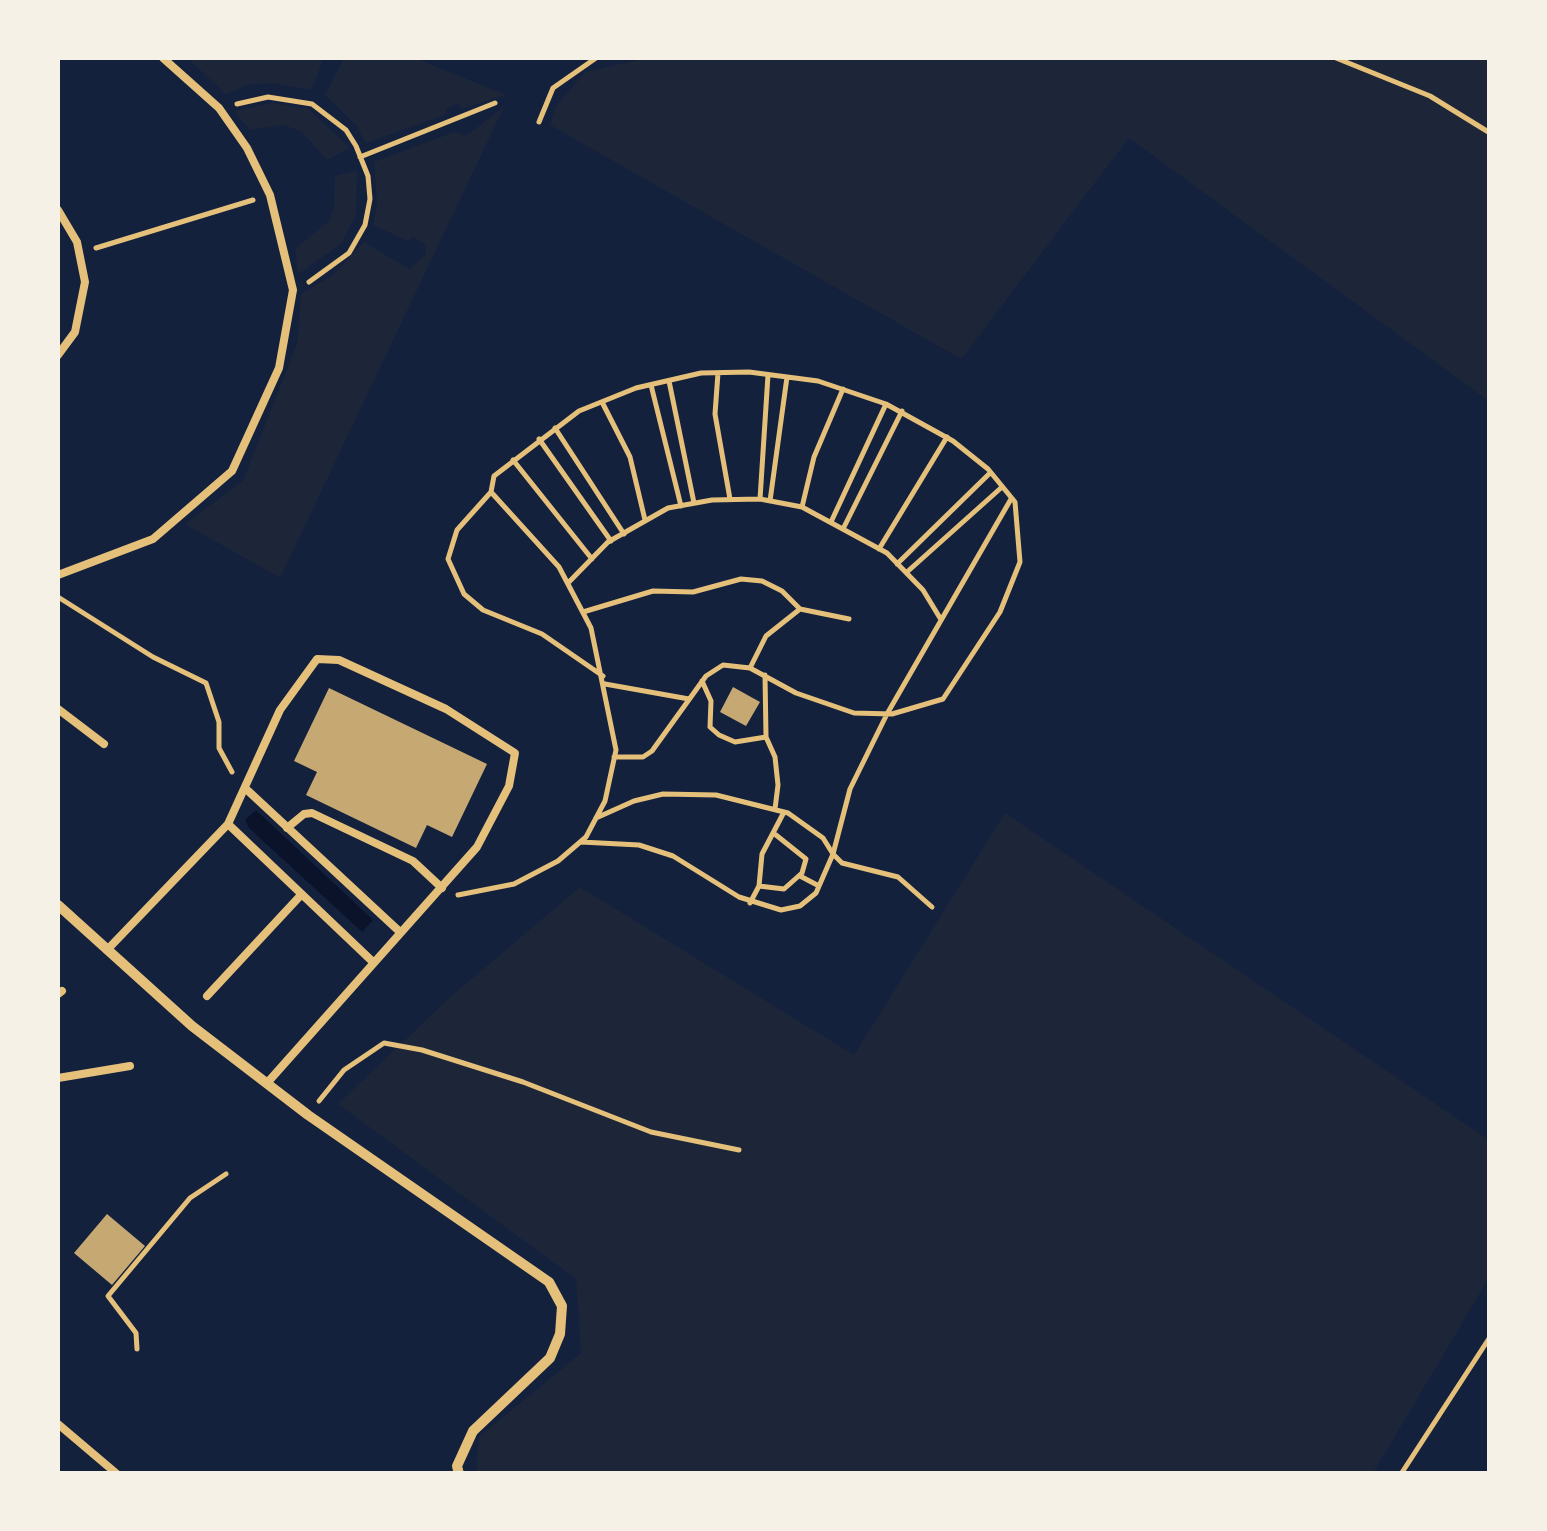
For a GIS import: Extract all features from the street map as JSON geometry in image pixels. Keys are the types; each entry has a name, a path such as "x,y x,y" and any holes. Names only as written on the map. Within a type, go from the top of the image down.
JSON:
{"street":[{"path":"58,906 192,1026 308,1115 549,1282 562,1306 560,1334 550,1358 474,1431 456,1466 459,1474"}],"lane":[{"path":"58,575 153,539 232,471 279,368 292,290 270,195 219,108 163,58"},
{"path":"58,210 79,254 85,282 75,332 58,355"},
{"path":"107,950 228,824 280,710 305,669 317,658 340,660 446,709 516,752 509,786 477,847 268,1082"},
{"path":"58,710 104,744"},
{"path":"246,788 400,932"},
{"path":"287,828 304,814 312,814 413,861 442,888"},
{"path":"228,824 373,962"},
{"path":"207,996 301,895"},
{"path":"58,1078 130,1066"},
{"path":"58,1424 118,1474"}],"path":[{"path":"539,122 553,88 596,58"},
{"path":"1336,58 1430,96 1490,133"},
{"path":"219,108 268,97 312,104 346,130 360,157 370,200 358,241 336,265 292,290"},
{"path":"360,157 494,102"},
{"path":"79,254 270,195"},
{"path":"718,373 715,414 730,500"},
{"path":"603,676 542,634 483,610 453,578 448,559 457,530 492,492 494,476 554,428 602,402 650,385 718,373 768,374 843,389 902,411 947,437 990,473 1011,498 1018,514 1020,562 1000,612 943,700 888,714 854,713 818,702 750,668 723,665 702,681 652,751 643,757 614,756"},
{"path":"760,498 768,374"},
{"path":"770,501 788,377"},
{"path":"669,381 694,503"},
{"path":"650,385 681,506"},
{"path":"802,508 814,457 843,389"},
{"path":"602,402 630,457 636,494 646,521"},
{"path":"831,522 886,404"},
{"path":"843,528 902,411"},
{"path":"765,417 782,418"},
{"path":"660,424 677,419"},
{"path":"554,428 624,534"},
{"path":"879,549 947,437"},
{"path":"539,440 611,541"},
{"path":"867,445 881,452"},
{"path":"514,460 592,559"},
{"path":"762,461 776,460"},
{"path":"562,472 577,462"},
{"path":"671,466 686,463"},
{"path":"897,564 990,473"},
{"path":"848,484 862,490"},
{"path":"906,573 1002,487"},
{"path":"442,888 460,896 498,890 558,860 581,842 596,818 614,756 605,684 582,612 559,566 492,492"},
{"path":"587,506 601,498"},
{"path":"568,583 611,541 646,521 694,503 760,498 802,508 879,549 906,573 940,619"},
{"path":"581,842 639,846 674,856 750,902 781,910 800,906 820,886 850,789 888,714 1011,498"},
{"path":"956,506 966,519"},
{"path":"928,534 936,546"},
{"path":"582,612 653,591 694,592 741,579 762,581 782,591 800,609 850,619"},
{"path":"58,597 152,657 206,684 219,722 219,748 246,788"},
{"path":"750,668 766,636 800,609"},
{"path":"765,675 766,736 775,757 775,809"},
{"path":"702,681 711,700 710,727 719,736 735,742 766,736"},
{"path":"605,684 689,698"},
{"path":"596,818 634,801 663,794 716,796 775,809 823,838 833,854 853,866 898,876 932,907"},
{"path":"750,902 759,886 762,854 776,834 784,812"},
{"path":"759,886 784,889 800,876 806,859 776,834"},
{"path":"800,876 820,886"},
{"path":"308,1115 344,1070 384,1042 522,1082 651,1132 739,1150"},
{"path":"138,1349 136,1333 108,1296 190,1198 226,1174"},
{"path":"1401,1474 1490,1337"}],"shaded area":[{"path":"187,58 324,58 311,90 273,83 248,85 226,94"},
{"path":"344,58 415,58 506,95 461,109 458,103 446,109 447,114 366,143 355,124 325,95"},
{"path":"647,58 1489,58 1489,401 1129,138 961,359 550,125 556,106 585,72"},
{"path":"272,103 309,109 350,148 327,160 301,131 283,125 250,130 234,111"},
{"path":"504,107 280,578 185,524 243,481 297,344 301,294 333,275 364,242 409,269 426,254 425,244 413,237 408,241 373,225 377,206 374,162 454,132 466,136"},
{"path":"357,171 356,215 341,244 298,274 295,249 329,221 335,176"},
{"path":"256,810 373,920 362,932 249,828 245,820"},
{"path":"1005,813 1489,1140 1489,1278 1373,1473 476,1473 479,1437 581,1353 576,1279 338,1104 448,999 580,887 854,1055"}],"building":[{"path":"733,687 760,702 746,726 720,712"},
{"path":"329,688 487,764 452,837 427,825 416,848 306,795 317,772 294,761"},
{"path":"107,1214 145,1246 112,1285 74,1253"}]}
